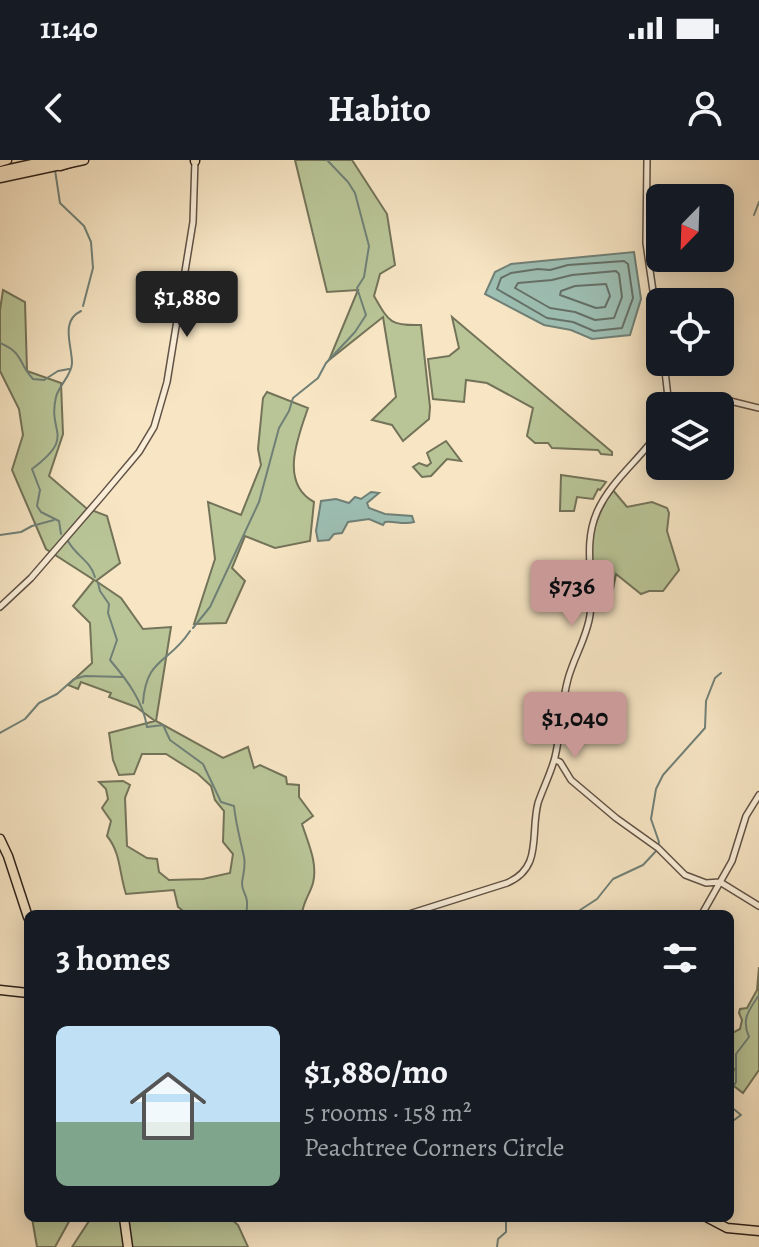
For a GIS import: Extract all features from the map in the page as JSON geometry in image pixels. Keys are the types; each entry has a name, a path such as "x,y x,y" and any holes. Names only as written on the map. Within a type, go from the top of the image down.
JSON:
{"highway":[{"path":"0,170 35,160"},
{"path":"0,170 76,160"}],"main road":[{"path":"0,170 7,160"},
{"path":"58,162 84,160"},
{"path":"0,839 26,910"},
{"path":"0,989 24,992"},
{"path":"125,1222 128,1247"},
{"path":"714,1222 724,1228 759,1231"}],"street":[{"path":"0,605 31,578 139,452 158,416 195,207 195,160"},
{"path":"647,160 646,243 653,288"},
{"path":"734,402 759,408"},
{"path":"422,910 507,883 526,870 533,854 537,807 555,760 567,684 590,615 588,547 593,521 611,487 646,448"},
{"path":"555,760 560,762 576,785 658,848 685,875 706,883 720,882 759,906"},
{"path":"704,910 732,861 746,816 759,795"}],"green space":[{"path":"295,160 352,160 387,214 395,265 380,274 374,296 392,321 403,325 421,325 430,407 429,419 403,441 392,425 372,420 396,397 383,317 329,360 358,290 327,292"},
{"path":"3,290 25,302 27,371 61,383 63,434 49,476 86,508 107,516 120,563 96,581 121,598 143,629 171,627 156,721 223,758 248,747 254,768 260,765 286,777 287,784 299,785 299,797 313,816 302,824 314,868 313,883 303,910 182,910 178,907 174,890 126,894 117,856 107,836 111,821 102,808 108,799 106,789 99,782 123,781 130,785 125,798 127,846 147,858 157,859 159,872 169,880 203,879 230,873 233,854 223,842 224,811 215,800 211,786 166,754 142,754 134,774 119,775 109,733 155,721 136,707 109,697 111,693 81,682 78,689 68,685 92,663 90,623 73,606 94,580 46,549 12,470 23,435 19,409 0,371"},
{"path":"452,317 612,455 601,454 598,450 552,448 548,443 535,443 527,436 533,408 487,383 466,380 464,402 433,399 428,359 449,356 459,348"},
{"path":"267,392 308,408 296,445 294,472 303,494 314,502 310,541 275,548 245,536 232,568 245,581 226,623 194,624 215,559 208,502 241,515 261,465 258,449 263,398"},
{"path":"446,441 461,461 447,459 431,476 422,477 413,467 419,463 427,466 431,463 427,453"},
{"path":"561,475 606,482 593,499 577,497 574,511 560,511"},
{"path":"612,489 627,507 652,502 667,508 667,531 679,570 663,591 641,594 616,574 613,589 594,590 592,538"},
{"path":"759,967 759,1070 743,1093 734,1086 734,1032 740,1029 740,1009 747,1008 757,990"},
{"path":"33,1222 69,1222 55,1247 37,1247"},
{"path":"88,1222 235,1222 248,1247 72,1247"}],"water":[{"path":"634,252 641,299 630,335 592,339 571,330 544,325 485,294 495,272 511,264"},
{"path":"371,492 379,493 367,503 369,508 385,514 412,516 414,522 385,522 383,525 369,519 348,522 342,533 334,534 329,540 318,541 316,531 321,501 336,499 349,503 355,497 361,499"}],"waterway":[{"path":"193,628 210,607 259,502 279,428 293,398 318,378 326,363 355,332 366,315 357,288 364,277 369,246 355,193 327,160"},
{"path":"55,170 60,203 84,226 91,242 93,268 83,306"},
{"path":"754,215 759,202"},
{"path":"61,534 59,521 41,512 37,506 40,490 32,469 46,458 57,441 56,397 71,367 69,327 81,311"},
{"path":"0,343 17,355 33,379 44,380 58,371 69,369"},
{"path":"0,535 21,532 54,520"},
{"path":"68,541 90,566 95,577"},
{"path":"98,583 109,604 108,613 117,640 110,660 138,700 147,727 163,725 170,740 203,764 221,802 234,806 245,860 242,887 246,910"},
{"path":"143,703 145,688 154,669 190,631"},
{"path":"580,910 597,899 613,879 643,865 657,850 659,842 651,819 656,789 663,775 705,728 706,701 715,678 721,673"},
{"path":"0,733 25,719 39,703 57,694 74,679 85,676 123,677"},
{"path":"734,1085 736,1054 749,1037 747,1015 759,995"},
{"path":"734,1109 741,1115 734,1120"},
{"path":"497,1247 498,1239 506,1232 506,1222"}]}
